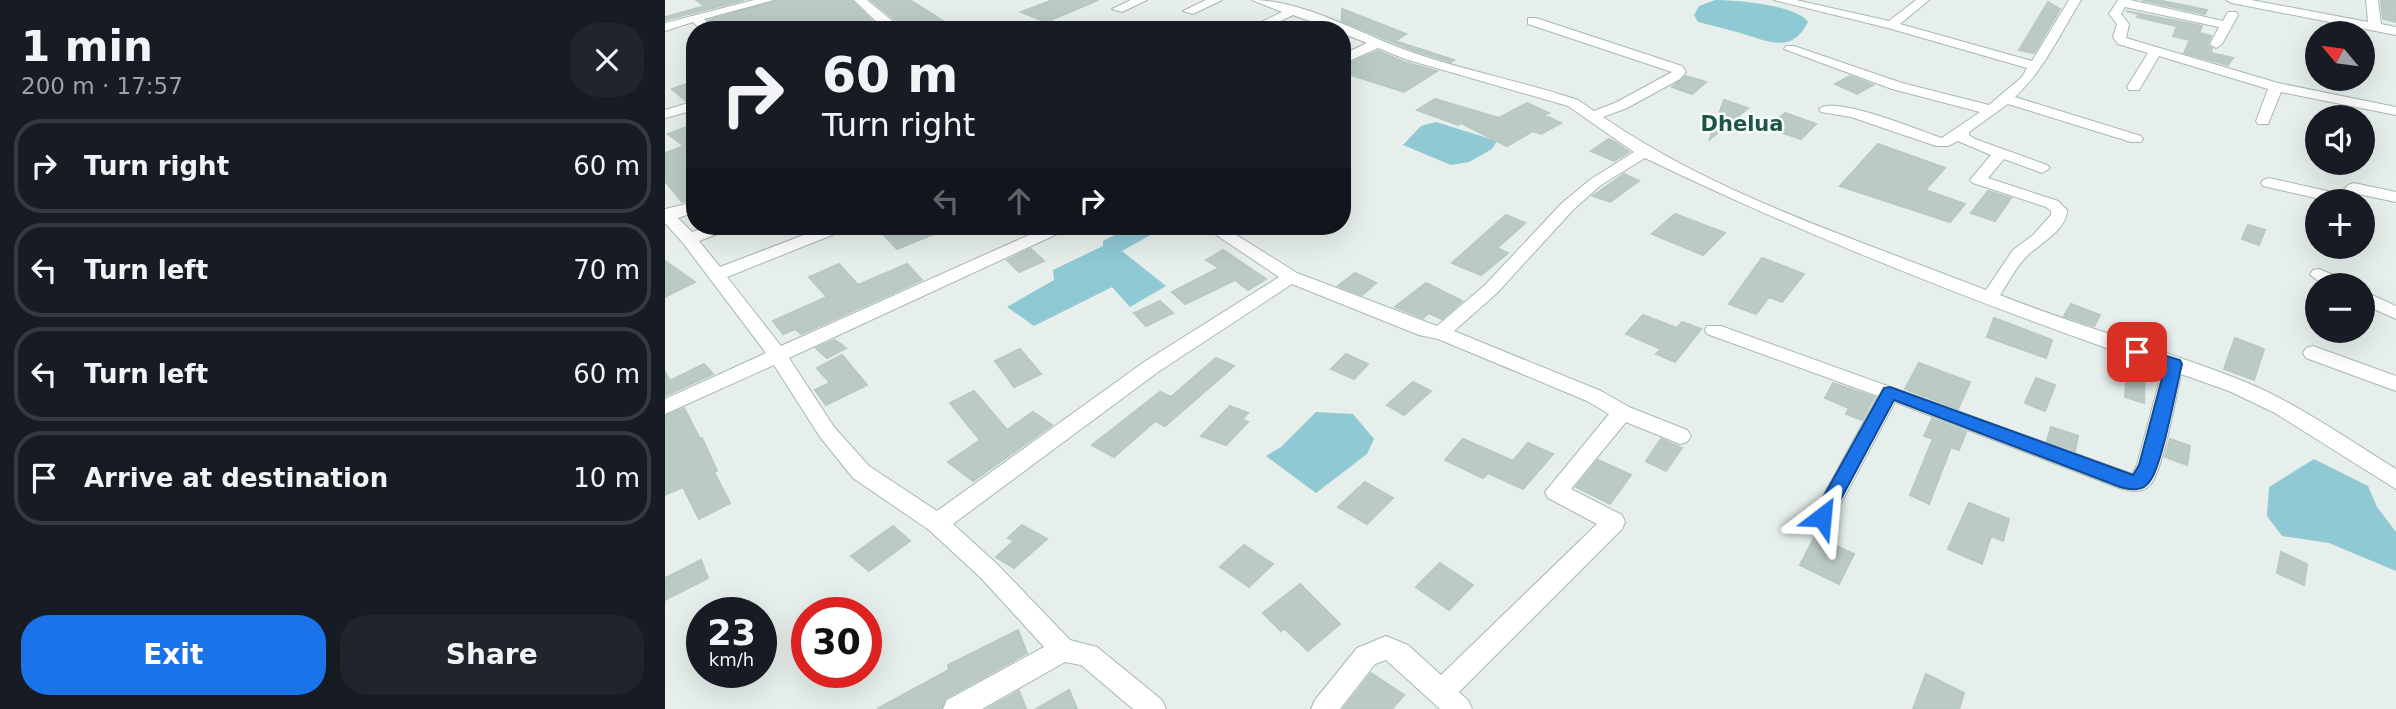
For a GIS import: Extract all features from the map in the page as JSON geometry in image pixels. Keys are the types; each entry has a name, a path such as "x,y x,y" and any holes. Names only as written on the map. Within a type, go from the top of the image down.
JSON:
{"street":[{"path":"665,26 768,0"},
{"path":"860,0 885,21"},
{"path":"1118,9 1141,0"},
{"path":"1189,11 1216,0"},
{"path":"1258,0 1288,6 1316,21"},
{"path":"1780,0 1891,25 2036,66"},
{"path":"1891,25 1923,0"},
{"path":"1826,109 1853,113 1941,143 1948,142 2016,92 2036,66 2075,0"},
{"path":"2372,0 2374,21"},
{"path":"2226,25 2123,1 2115,14 2124,28 2119,39 2276,87 2396,110"},
{"path":"2216,44 2236,1 2343,21"},
{"path":"1265,21 1288,6"},
{"path":"695,18 698,21"},
{"path":"1532,21 1677,69 1679,72 1622,105 1594,116"},
{"path":"2375,27 2396,31"},
{"path":"1351,36 1573,103 1644,152 1755,205 2118,347 2236,386 2282,408 2396,480"},
{"path":"1351,56 1375,44"},
{"path":"1790,49 1897,86 1990,110"},
{"path":"2134,87 2156,50"},
{"path":"2263,121 2276,87"},
{"path":"2006,99 2136,139"},
{"path":"665,114 686,108"},
{"path":"1962,130 1962,136 1970,142 2042,169"},
{"path":"1441,333 1491,289 1568,206 1596,182 1644,152"},
{"path":"1989,298 2019,254 2039,239 2059,216 2059,210 2052,204 1977,180 2000,153"},
{"path":"2269,183 2340,199 2348,198 2354,188 2396,197"},
{"path":"686,209 666,215 689,239 777,354 827,432 861,472 937,523 989,571 1063,650 1088,655 1153,709"},
{"path":"689,239 700,235"},
{"path":"716,275 818,235"},
{"path":"665,407 1042,235"},
{"path":"1225,235 1291,277 1426,331 1441,333 1594,396 1622,412 1680,436"},
{"path":"937,523 1151,367 1291,277"},
{"path":"2375,303 2396,313"},
{"path":"1714,330 2127,482 2136,483 2143,478 2148,465 2174,364"},
{"path":"2313,353 2396,384"},
{"path":"1822,517 1890,393"},
{"path":"1324,709 1366,656 1386,648 1399,653 1450,701 1615,522 1556,492 1622,412"},
{"path":"956,709 1063,650"}],"water":[{"path":"1715,0 1751,2 1779,8 1791,11 1808,22 1796,38 1781,43 1765,41 1698,22 1694,15 1699,6"},
{"path":"1436,122 1497,141 1492,149 1469,162 1451,165 1403,145 1421,126"},
{"path":"1115,235 1151,235 1122,251 1166,286 1130,307 1112,287 1034,326 1007,307 1054,280 1053,270 1103,246 1103,241"},
{"path":"1316,412 1353,414 1374,439 1367,454 1316,493 1266,456 1281,447"},
{"path":"2314,459 2368,486 2377,507 2396,532 2396,571 2329,543 2282,536 2267,516 2269,487"}],"building":[{"path":"696,0 744,0 665,20 665,17 705,6"},
{"path":"777,0 851,0 872,21 710,21"},
{"path":"871,0 910,0 943,21 897,21"},
{"path":"1053,0 1098,0 1048,21 1021,12"},
{"path":"2142,0 2157,0 2207,10 2205,14"},
{"path":"2381,0 2396,0 2396,22 2383,19"},
{"path":"2048,2 2060,9 2034,53 2019,50"},
{"path":"1342,9 1406,34 1395,41 1454,60 1451,62 1415,51 1351,25 1351,21 1342,21"},
{"path":"2126,11 2202,26 2199,33 2211,36 2207,45 2212,48 2211,53 2233,58 2228,65 2184,53 2190,40 2173,36 2177,26 2137,17 2139,14"},
{"path":"1378,51 1437,71 1404,92 1351,75 1351,62"},
{"path":"1686,76 1706,82 1692,94 1672,87"},
{"path":"1850,76 1873,85 1857,94 1835,84"},
{"path":"686,84 686,101 672,89"},
{"path":"1435,99 1499,118 1527,103 1549,113 1544,115 1561,123 1541,134 1533,131 1507,146 1461,123 1458,125 1417,110"},
{"path":"1724,100 1748,108 1710,139"},
{"path":"1785,113 1816,124 1801,139 1768,128"},
{"path":"686,127 686,201 682,202 665,181 665,153 684,146 668,134"},
{"path":"1609,139 1629,152 1614,161 1591,151"},
{"path":"1878,144 1945,168 1925,190 1965,204 1950,222 1840,186"},
{"path":"1624,174 1639,181 1610,202 1593,196"},
{"path":"1988,191 2011,198 1995,221 1971,213"},
{"path":"1675,214 1725,233 1703,255 1652,234"},
{"path":"1506,215 1525,223 1497,248 1508,253 1481,275 1452,263"},
{"path":"2248,225 2265,230 2259,245 2242,239"},
{"path":"884,235 931,235 897,249"},
{"path":"1031,249 1044,261 1019,272 1007,260"},
{"path":"1223,250 1266,279 1248,290 1235,280 1185,304 1172,292 1219,268 1206,260"},
{"path":"1762,258 1804,274 1782,302 1769,297 1756,314 1729,304"},
{"path":"665,261 695,282 665,297"},
{"path":"839,264 858,285 907,264 922,280 801,334 795,329 783,334 773,321 827,297 809,277"},
{"path":"1355,273 1376,283 1362,295 1338,286"},
{"path":"1426,283 1462,301 1442,319 1429,313 1423,318 1395,307"},
{"path":"1160,301 1173,313 1146,326 1134,313"},
{"path":"2071,304 2100,315 2094,326 2064,316"},
{"path":"1643,315 1677,328 1682,322 1701,329 1675,362 1656,354 1661,349 1626,334"},
{"path":"1994,318 2052,340 2046,358 1987,337"},
{"path":"2235,338 2264,349 2254,380 2224,369"},
{"path":"835,340 846,348 827,358 816,348"},
{"path":"1020,349 1041,374 1014,387 995,361"},
{"path":"1346,354 1368,364 1354,379 1331,369"},
{"path":"842,355 867,385 826,405 815,390 830,383 817,368"},
{"path":"1216,358 1234,366 1165,426 1155,421 1114,457 1092,445 1160,392 1171,397"},
{"path":"1919,363 1970,382 1958,409 1905,389"},
{"path":"704,364 713,374 665,396 665,372 670,381"},
{"path":"2127,364 2145,368 2144,403 2125,397"},
{"path":"2036,378 2055,385 2045,411 2025,403"},
{"path":"1413,382 1431,391 1404,415 1387,405"},
{"path":"1833,383 1874,397 1862,420 1846,414 1849,408 1825,398"},
{"path":"974,391 1007,430 1033,412 1052,425 973,481 948,462 980,440 950,403"},
{"path":"1230,406 1248,413 1242,419 1248,422 1226,445 1201,436"},
{"path":"684,408 700,439 702,438 717,471 714,472 730,503 699,519 683,487 665,495 665,416"},
{"path":"1932,419 1966,432 1959,450 1951,447 1929,504 1910,495 1933,439 1924,436"},
{"path":"2051,427 2078,436 2075,451 2047,441"},
{"path":"1463,439 1513,461 1528,443 1553,454 1523,489 1488,473 1483,478 1445,460"},
{"path":"1661,439 1682,448 1666,471 1646,461"},
{"path":"2170,439 2190,446 2187,465 2165,457"},
{"path":"1598,460 1631,475 1610,504 1576,487"},
{"path":"1365,482 1393,498 1367,524 1338,507"},
{"path":"1969,503 2009,519 2003,541 1991,536 1982,564 1948,549"},
{"path":"1022,525 1047,539 1014,568 996,557 1014,541 1008,538"},
{"path":"893,526 910,541 869,571 851,556"},
{"path":"1815,536 1854,554 1839,584 1800,565"},
{"path":"1244,545 1273,564 1249,587 1220,567"},
{"path":"2281,552 2307,564 2304,585 2277,573"},
{"path":"701,560 708,578 665,600 665,578"},
{"path":"1440,563 1473,585 1449,610 1416,587"},
{"path":"1300,584 1340,624 1308,651 1284,628 1281,631 1263,613"},
{"path":"1018,630 1027,653 946,698 941,709 877,709 949,670 948,665"},
{"path":"1371,673 1404,695 1392,709 1343,709"},
{"path":"1926,674 1964,693 1959,709 1913,709"},
{"path":"1069,690 1077,709 1036,709"},
{"path":"1019,691 1026,709 987,709"}],"district":[{"name":"Dhelua","path":"1742,124"}],"route":[{"path":"1822,517 1890,393 2127,482 2136,483 2143,478 2148,465 2174,364 2137,352"}]}
